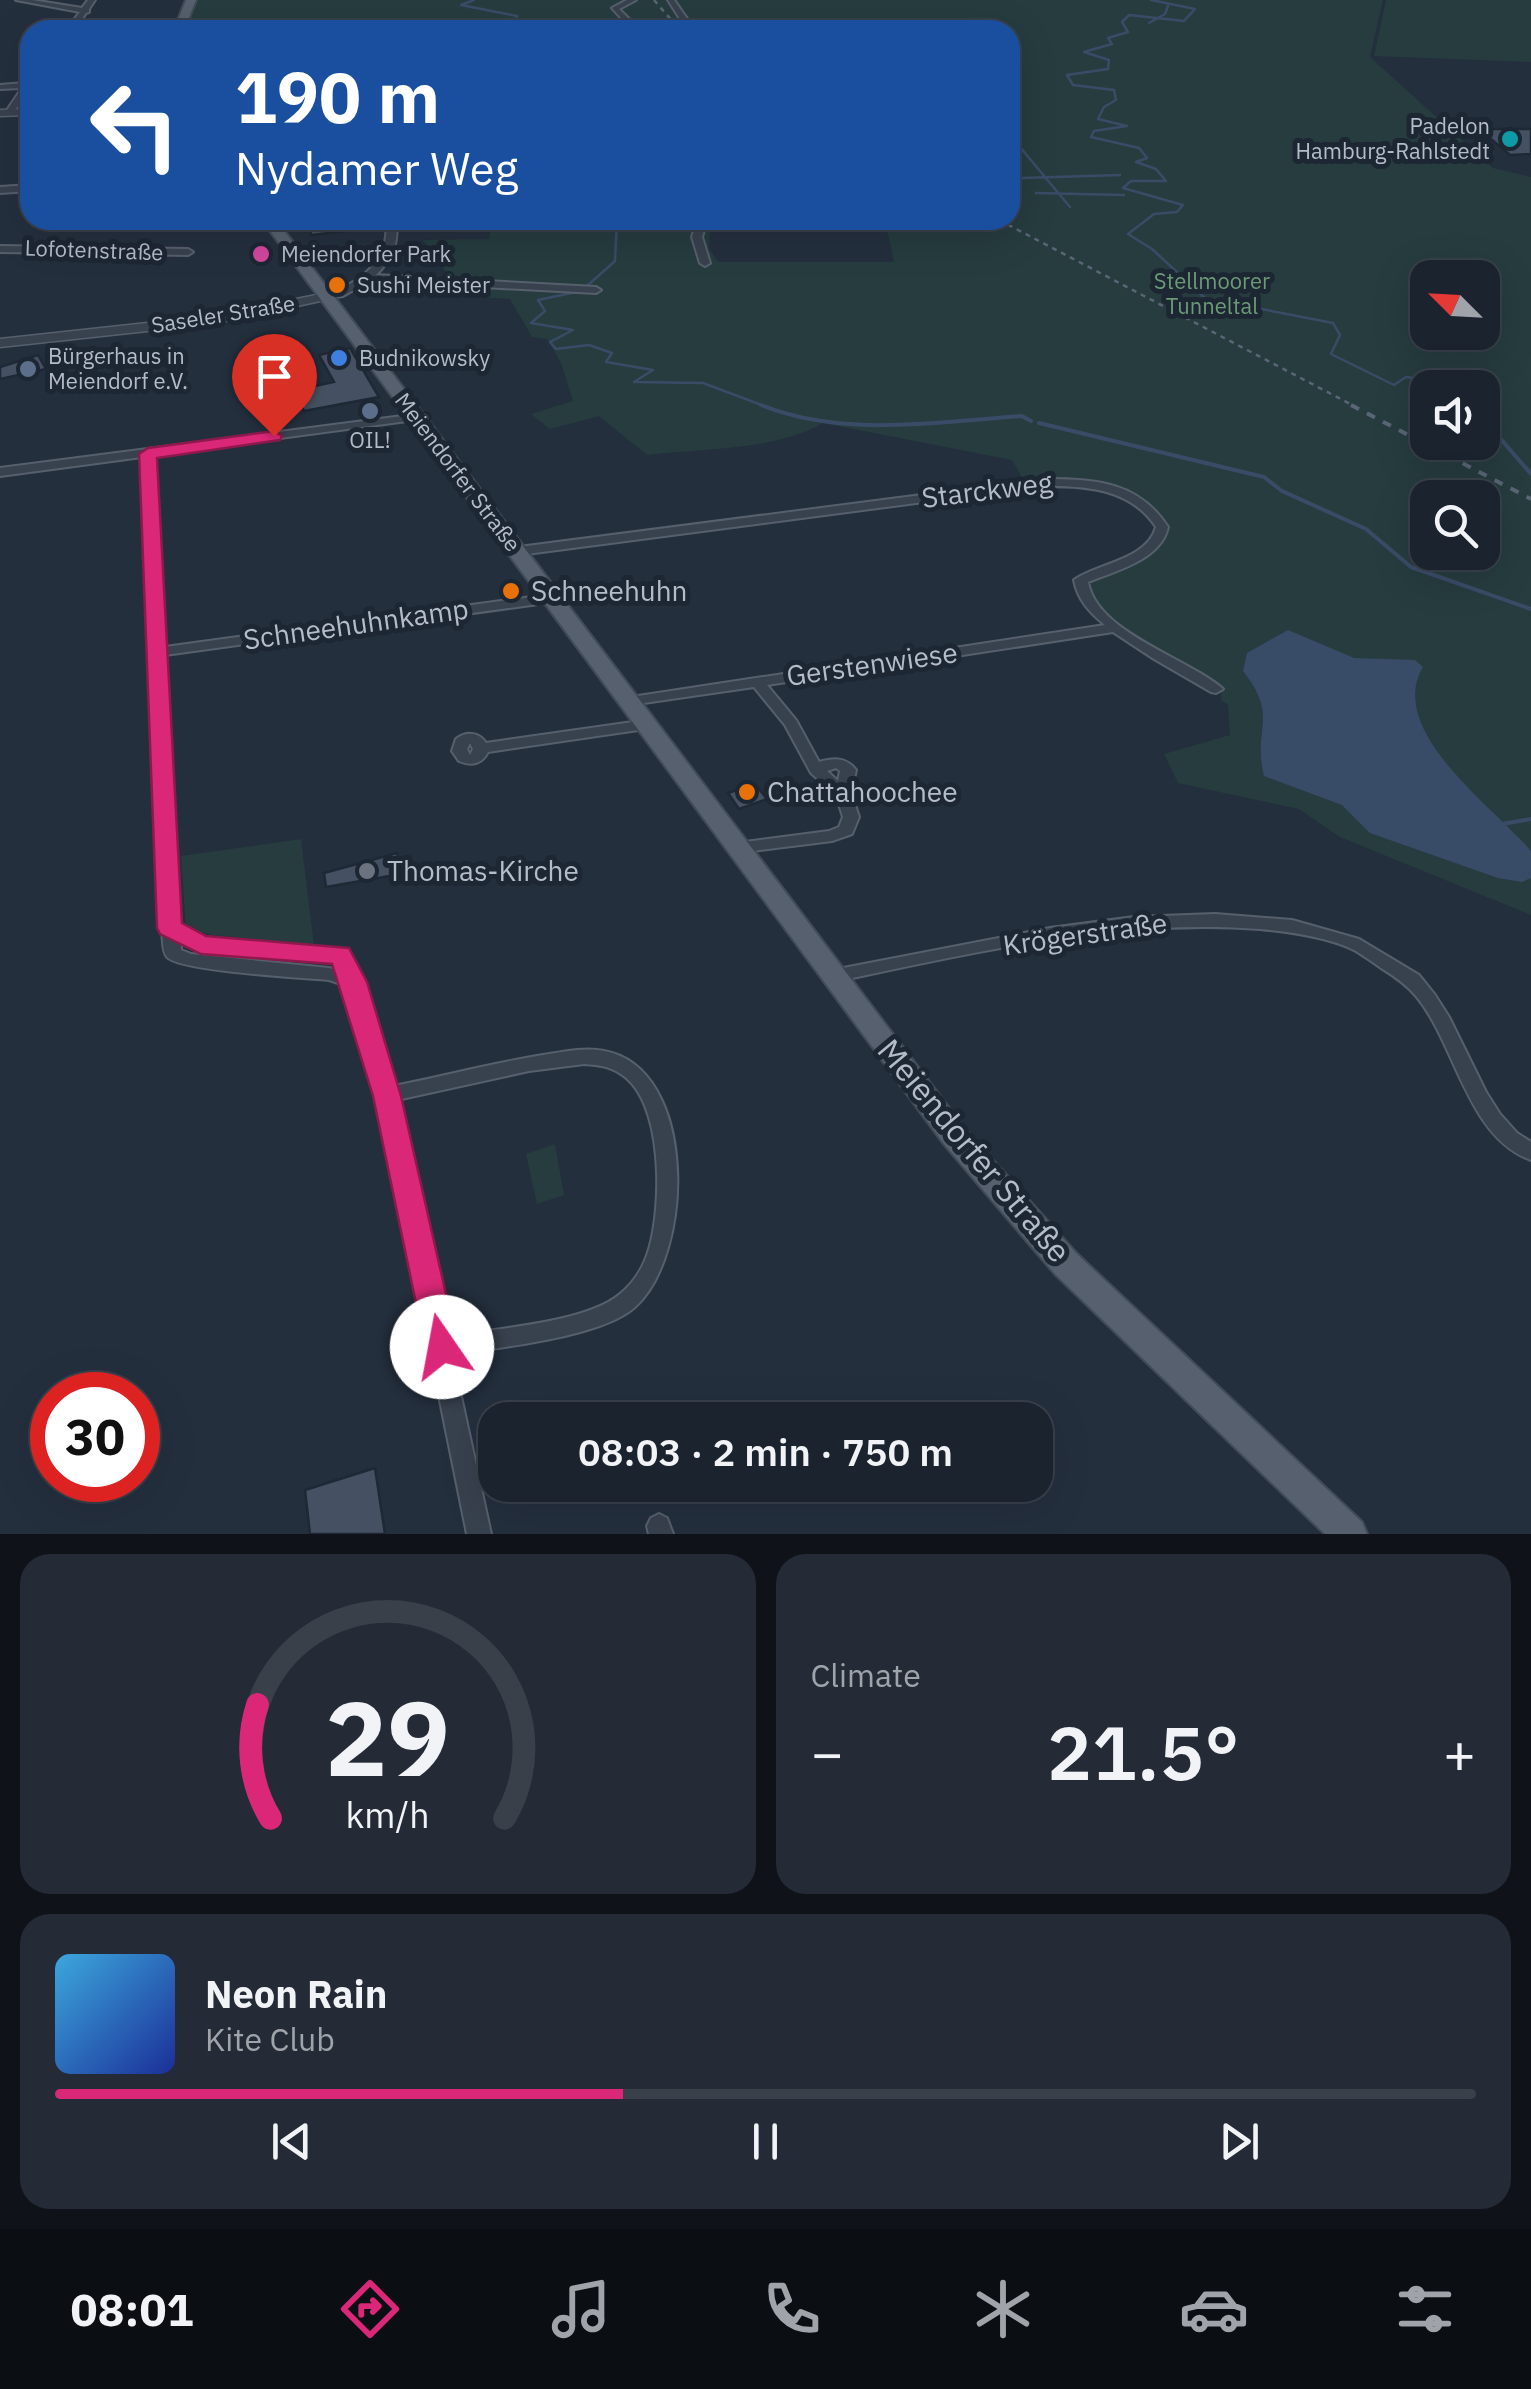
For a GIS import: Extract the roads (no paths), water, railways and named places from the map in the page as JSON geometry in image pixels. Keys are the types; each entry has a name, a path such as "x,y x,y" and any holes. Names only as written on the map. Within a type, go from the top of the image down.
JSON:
{"main road":[{"name":"Meiendorfer Straße","path":"276,230 954,1136 1046,1242 1350,1534"}],"street":[{"path":"25,0 86,10"},
{"path":"78,20 92,0"},
{"path":"626,20 615,8 632,0"},
{"path":"326,297 350,290 370,278 394,230"},
{"path":"699,230 697,237 705,262"},
{"name":"Lofotenstraße","path":"0,249 188,252"},
{"path":"370,278 596,290"},
{"name":"Saseler Straße","path":"0,343 207,321 326,297"},
{"path":"0,472 418,417"},
{"path":"148,454 173,953 189,960 329,974 354,982 387,1096 479,1534"},
{"name":"Starckweg","path":"519,551 1029,484 1082,482 1140,502 1162,528 1160,536 1137,557 1081,580 1083,594 1114,628 1216,689"},
{"name":"Schneehuhnkamp","path":"160,652 553,598"},
{"name":"Gerstenwiese","path":"630,701 1114,628"},
{"path":"737,848 832,836 846,830 852,816 843,793 816,770 791,723 757,681"},
{"path":"484,748 647,725"},
{"name":"Krögerstraße","path":"833,976 1142,920 1263,920 1297,926 1359,946 1414,981 1434,1007 1501,1132 1531,1152"},
{"path":"387,1096 568,1060 607,1058 637,1076 650,1096 664,1144 668,1191 663,1236 650,1275 628,1301 597,1315 442,1347"}],"water":[{"path":"1288,630 1354,658 1415,660 1423,667 1415,692 1419,717 1431,742 1471,791 1531,851 1531,878 1522,882 1498,878 1370,833 1342,805 1264,776 1263,712 1243,671 1247,653"}],"waterway":[{"path":"474,0 461,5 517,16 515,20"},
{"path":"1151,0 1195,9 1184,21 1158,18"},
{"path":"1158,18 1168,6"},
{"path":"1158,18 1129,15 1122,22 1128,32 1108,38 1112,44 1084,52 1109,60 1108,69 1067,75 1073,85 1114,90 1116,100 1104,107 1098,119 1127,126 1094,131 1091,137 1139,148 1147,158 1136,162 1156,169 1166,181 1131,181 1123,188 1183,205 1177,212 1154,214 1128,234 1152,249 1205,298 1333,323 1340,335 1331,354 1394,385 1410,378"},
{"path":"1149,23 1158,18"},
{"path":"1020,147 1045,177"},
{"path":"1045,177 1120,175"},
{"path":"1022,178 1045,177"},
{"path":"1045,177 1059,194"},
{"path":"1036,193 1059,194"},
{"path":"1059,194 1124,195"},
{"path":"1059,194 1070,207"},
{"path":"587,286 615,261 617,230"},
{"path":"581,291 538,300 545,311 531,323 573,330 550,342 556,349 589,345 612,353 606,362 653,370 634,382 703,383 766,407"},
{"path":"761,405 766,407"},
{"path":"766,407 792,415 857,425 1022,416 1031,421"},
{"path":"1039,423 1264,477 1282,491 1366,529 1411,567 1531,609"},
{"path":"1500,438 1531,474"},
{"path":"1502,824 1531,819"}],"railway":[{"path":"654,0 671,20"},
{"path":"1018,230 1356,407"},
{"path":"1351,405 1531,499"}],"place":[{"name":"Padelon Hamburg-Rahlstedt","path":"1510,139"},
{"name":"Meiendorfer Park","path":"261,254"},
{"name":"Sushi Meister","path":"337,285"},
{"name":"Budnikowsky","path":"339,358"},
{"name":"Bürgerhaus in Meiendorf e.V.","path":"28,369"},
{"name":"OIL!","path":"370,411"},
{"name":"Schneehuhn","path":"511,591"},
{"name":"Chattahoochee","path":"747,792"},
{"name":"Thomas-Kirche","path":"367,871"}],"park label":[{"name":"Stellmoorer Tunneltal","path":"1212,294"}]}
